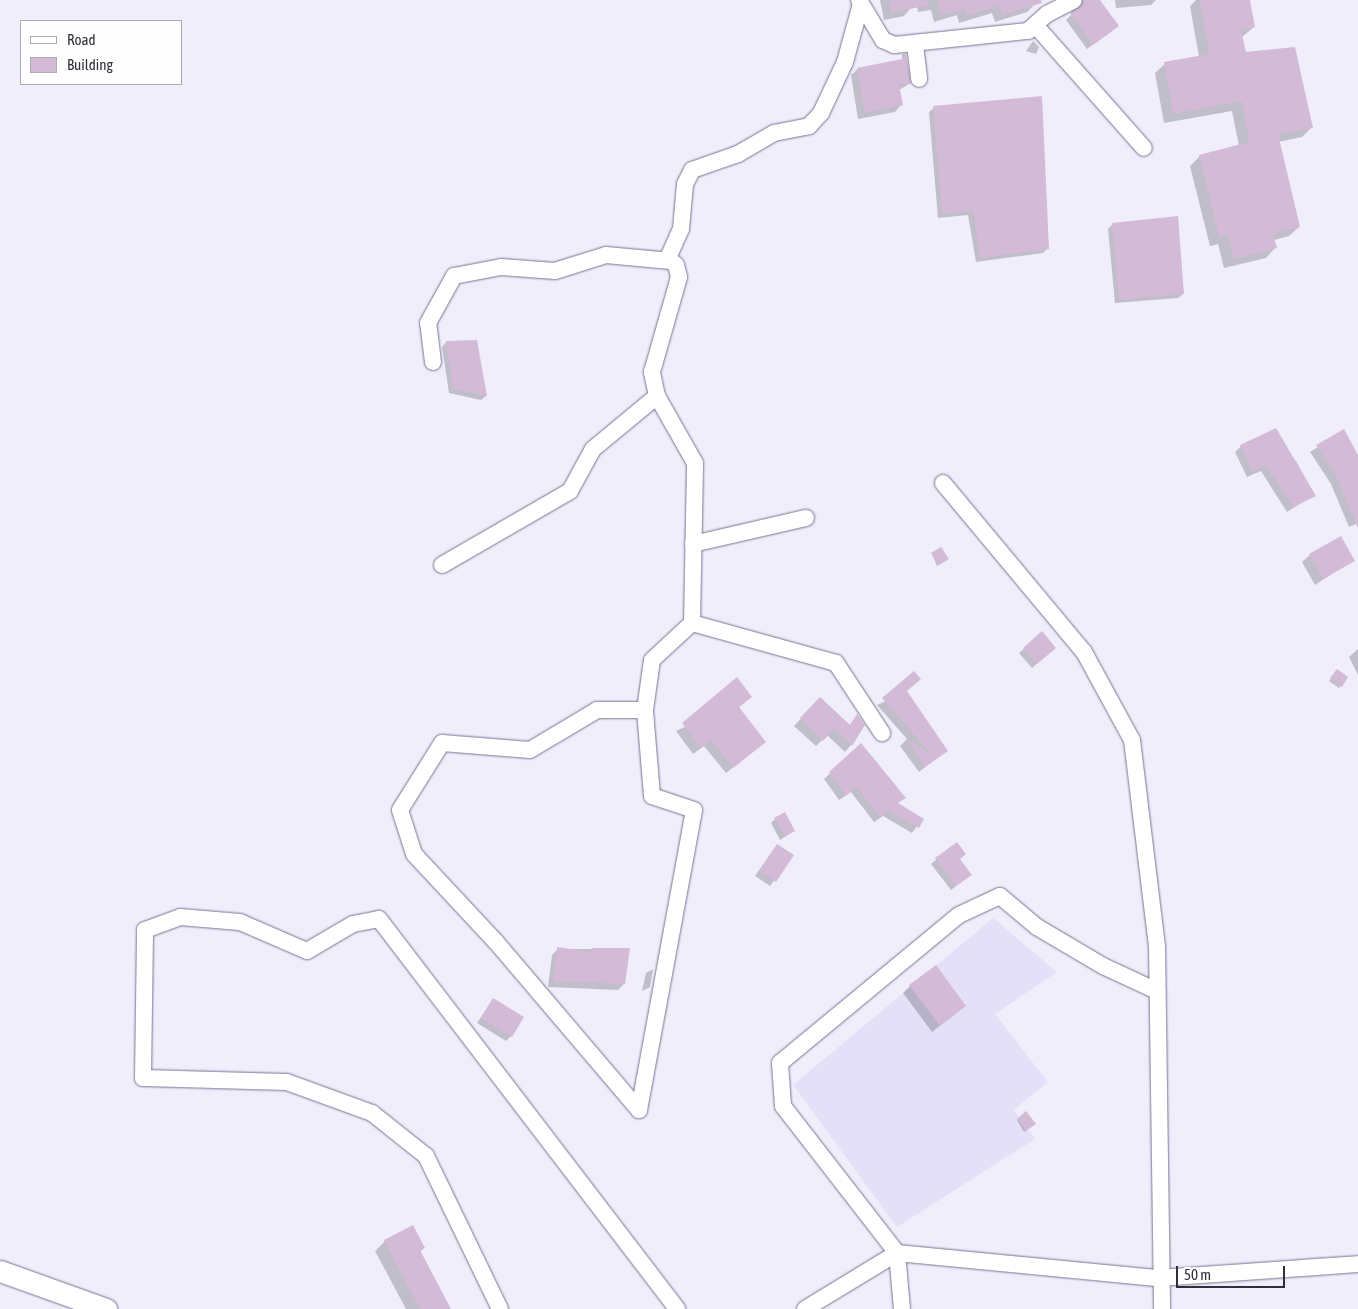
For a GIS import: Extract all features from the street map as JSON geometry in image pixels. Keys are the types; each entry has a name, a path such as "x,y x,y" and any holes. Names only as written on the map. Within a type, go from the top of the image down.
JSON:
{"street":[{"path":"860,3 883,40 894,45 915,45 1024,32 1074,0"},
{"path":"646,710 597,710 530,750 442,743 400,810 414,854 639,1110 694,810 652,796 646,710 652,660 692,622 695,463 657,396 652,372 679,277 668,258 681,229 686,184 692,170 738,154 774,133 809,126 821,113 845,62 860,3"},
{"path":"1035,25 1144,148"},
{"path":"915,45 919,79"},
{"path":"433,362 428,323 454,276 501,267 555,270 606,255 671,261"},
{"path":"442,565 570,491 593,449 657,396"},
{"path":"943,483 1084,652 1132,740 1157,946 1160,1278 1162,1309"},
{"path":"693,544 806,518"},
{"path":"692,622 836,663 882,733"},
{"path":"902,1309 897,1253 783,1106 780,1063 959,915 1000,896 1037,927 1103,966 1157,991"},
{"path":"500,1309 426,1156 372,1113 287,1082 143,1078 145,930 180,917 240,922 307,951 353,924 379,919 677,1309"},
{"path":"805,1309 897,1253 1160,1278 1358,1264"},
{"path":"0,1271 106,1309"}],"shaded area":[{"path":"993,918 1057,972 995,1014 1048,1082 1014,1110 1035,1139 897,1227 793,1085"}],"building":[{"path":"888,0 928,0 929,5 891,13"},
{"path":"937,0 1041,0 1042,3 1002,15 999,6 966,16 964,9 942,15"},
{"path":"1084,0 1100,0 1119,26 1093,45 1070,13"},
{"path":"1200,0 1250,0 1255,27 1241,30 1246,52 1295,47 1313,128 1278,134 1300,227 1273,234 1277,248 1234,259 1228,235 1219,237 1199,155 1249,142 1242,101 1173,114 1164,62 1209,54"},
{"path":"902,54 906,54 911,84 899,84 903,105 865,113 857,68 902,59"},
{"path":"1042,96 1049,249 980,258 973,211 942,214 933,106"},
{"path":"1178,216 1184,294 1119,300 1112,223"},
{"path":"477,340 487,396 453,389 446,341"},
{"path":"1276,428 1316,496 1293,507 1267,466 1253,472 1240,445"},
{"path":"1344,429 1358,455 1358,528 1337,478 1316,445"},
{"path":"1341,536 1355,561 1323,579 1309,554"},
{"path":"941,547 949,559 939,565 931,553"},
{"path":"1042,631 1056,648 1037,664 1023,648"},
{"path":"1337,669 1348,677 1342,687 1330,678"},
{"path":"914,671 921,679 907,691 948,751 925,767 906,738 931,754 882,698"},
{"path":"737,677 752,697 739,707 766,742 733,768 711,740 701,748 682,723"},
{"path":"820,697 850,725 857,714 865,725 852,746 834,729 823,741 800,718"},
{"path":"861,743 906,798 898,803 924,819 919,828 889,811 880,817 857,787 845,795 829,772"},
{"path":"785,812 795,831 785,836 774,818"},
{"path":"957,842 966,854 960,859 972,875 956,886 935,858"},
{"path":"777,844 794,855 776,882 759,871"},
{"path":"557,947 592,952 592,948 630,948 625,984 553,981"},
{"path":"936,965 966,1006 940,1026 909,985"},
{"path":"493,998 524,1017 512,1037 481,1018"},
{"path":"1026,1111 1036,1124 1026,1131 1017,1119"},
{"path":"413,1225 425,1248 420,1250 451,1309 420,1309 384,1240"}]}
